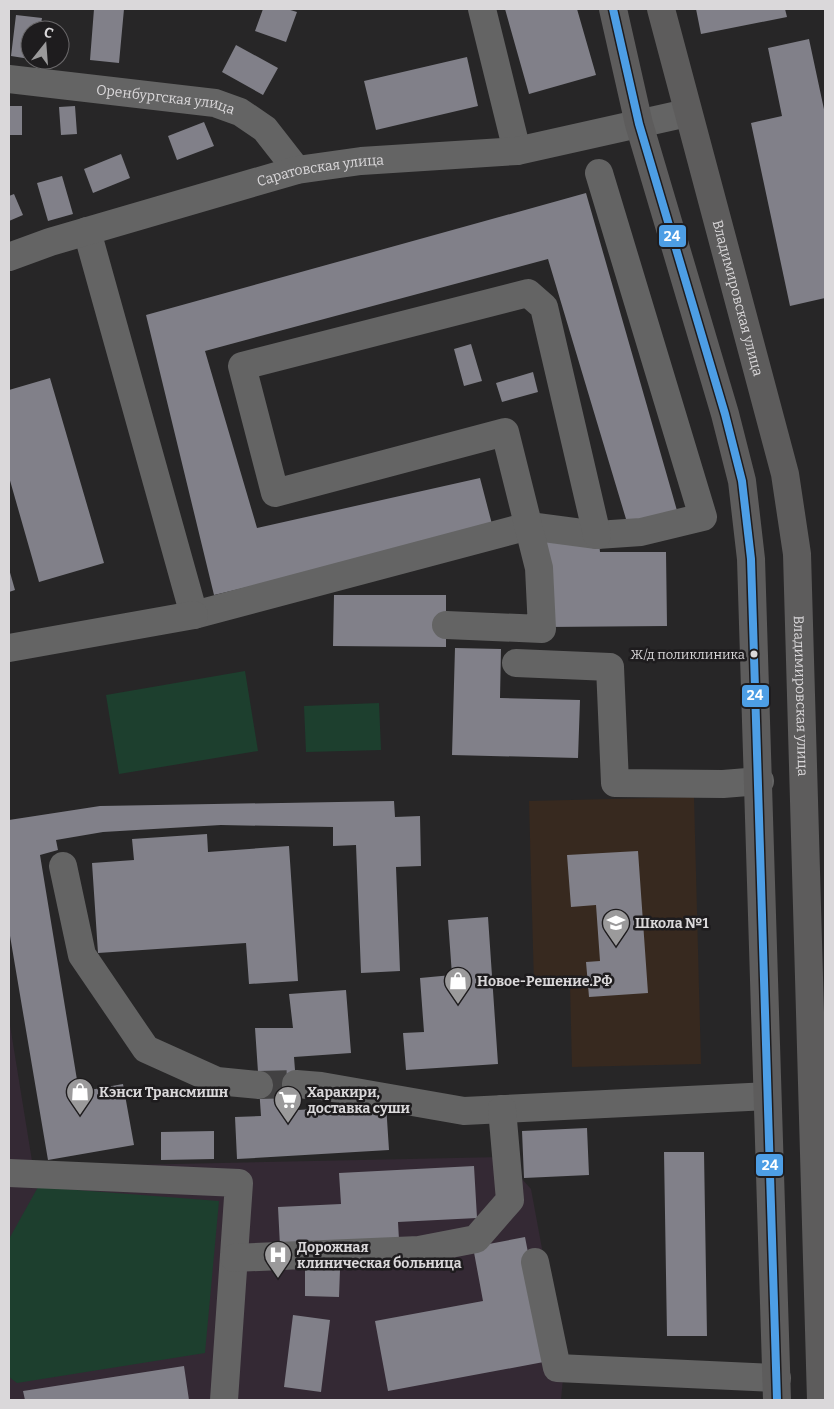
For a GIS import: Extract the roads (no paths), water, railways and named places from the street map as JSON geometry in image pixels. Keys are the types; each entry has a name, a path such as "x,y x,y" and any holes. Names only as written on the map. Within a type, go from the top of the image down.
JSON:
{"main road":[{"path":"613,9 639,124 725,414 742,481 752,559 777,1389"},
{"name":"Владимировская улица","path":"660,9 785,474 796,554 821,1400"}],"street":[{"path":"482,9 517,151"},
{"name":"Оренбургская улица","path":"9,79 214,103 240,112 265,129 297,170"},
{"name":"Саратовская улица","path":"9,257 50,242 297,170 361,161 517,151 687,114"},
{"path":"9,648 194,615 529,526 597,534 641,532 703,517 599,173"},
{"path":"87,231 194,615"},
{"path":"446,625 542,629 539,568 505,432 275,493 242,366 528,293 544,307 597,534"},
{"path":"516,663 610,666 615,783 723,784 760,781"},
{"path":"63,866 82,955 146,1049 216,1080 259,1085"},
{"path":"296,1084 321,1086 464,1111 767,1096"},
{"path":"234,1258 419,1250 476,1239 510,1200 502,1109"},
{"path":"9,1173 239,1183 224,1400"},
{"path":"536,1262 557,1368 777,1389"}],"tunnel":[{"path":"259,1085 296,1084"}],"place":[{"name":"Ж/д поликлиника","path":"754,654"},
{"name":"Школа №1","path":"616,947"},
{"name":"Новое-Решение.РФ","path":"458,1005"},
{"name":"Кэнси Трансмишн","path":"80,1116"},
{"name":"Харакири, доставка суши","path":"288,1124"},
{"name":"Дорожная клиническая больница","path":"278,1279"}]}
